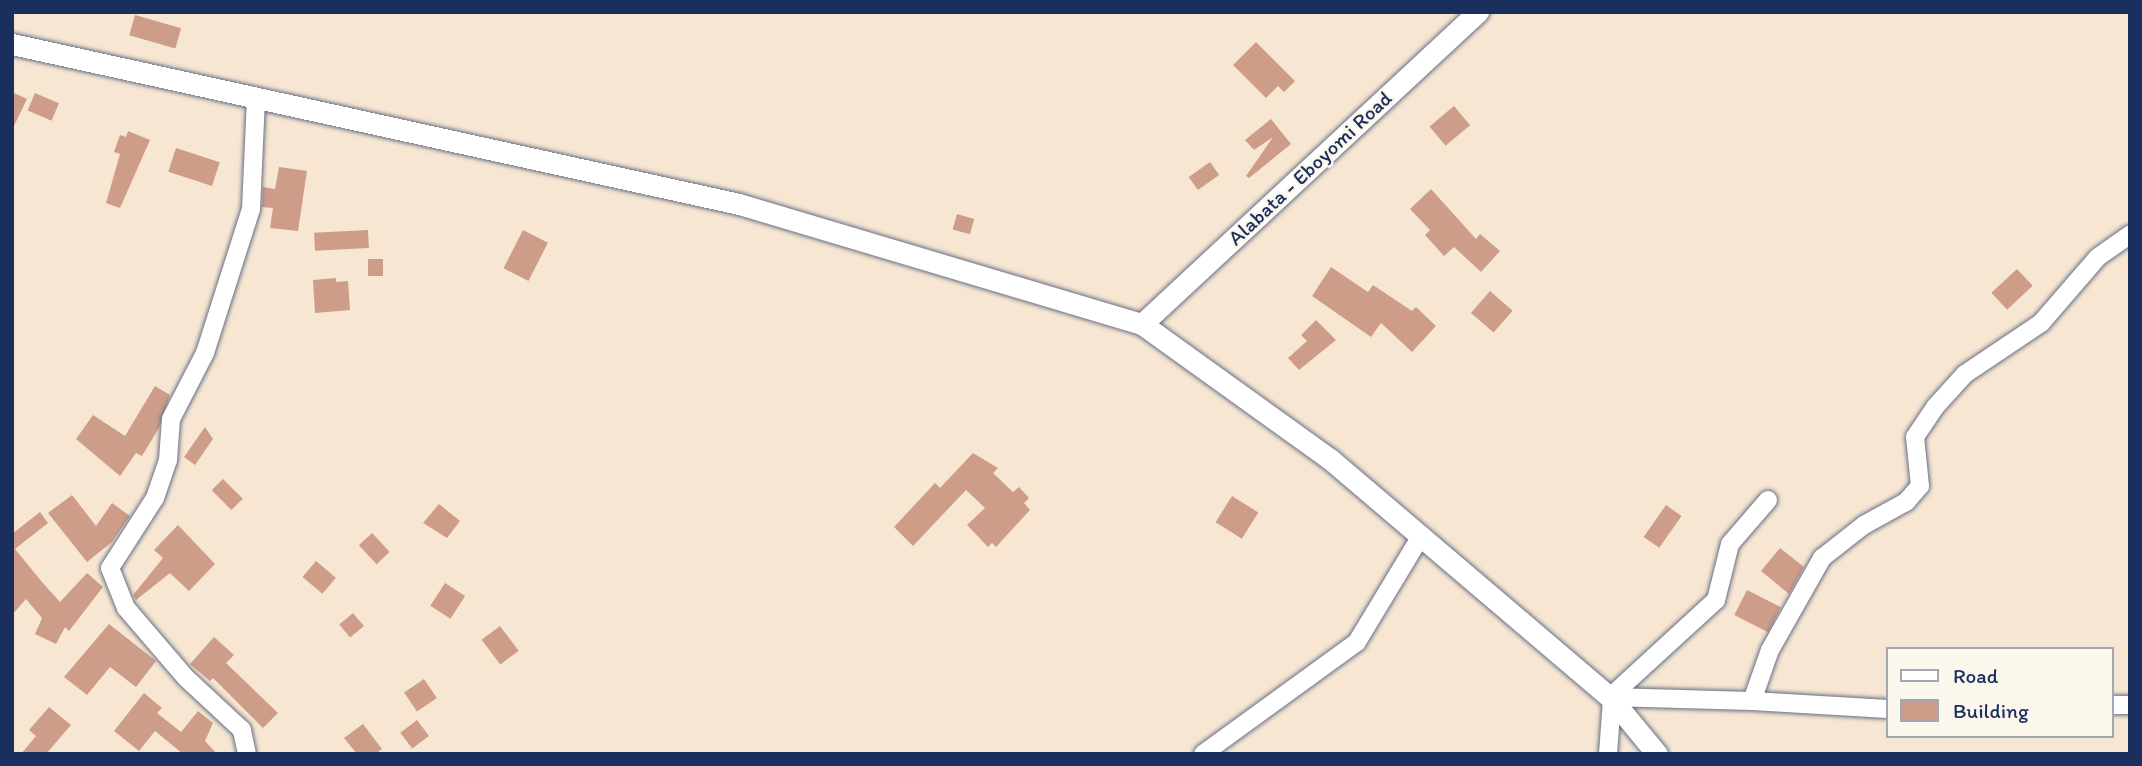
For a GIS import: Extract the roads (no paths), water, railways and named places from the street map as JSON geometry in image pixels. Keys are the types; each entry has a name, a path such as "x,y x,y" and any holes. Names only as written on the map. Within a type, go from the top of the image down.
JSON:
{"main road":[{"name":"Alabata - Eboyomi Road","path":"1142,324 1478,12"},
{"path":"12,44 739,204 1142,324 1330,460 1611,699 1657,754"}],"street":[{"path":"247,754 242,730 186,678 126,608 110,568 155,498 168,460 171,419 205,353 251,209 256,98"},
{"path":"1752,701 1770,650 1822,558 1864,525 1906,502 1920,486 1915,437 1936,406 1965,374 2041,323 2098,257 2130,236"},
{"path":"1608,754 1611,699 1716,600 1730,544 1768,500"},
{"path":"1203,754 1357,642 1420,536"},
{"path":"1611,699 1752,701 1886,709"}]}
